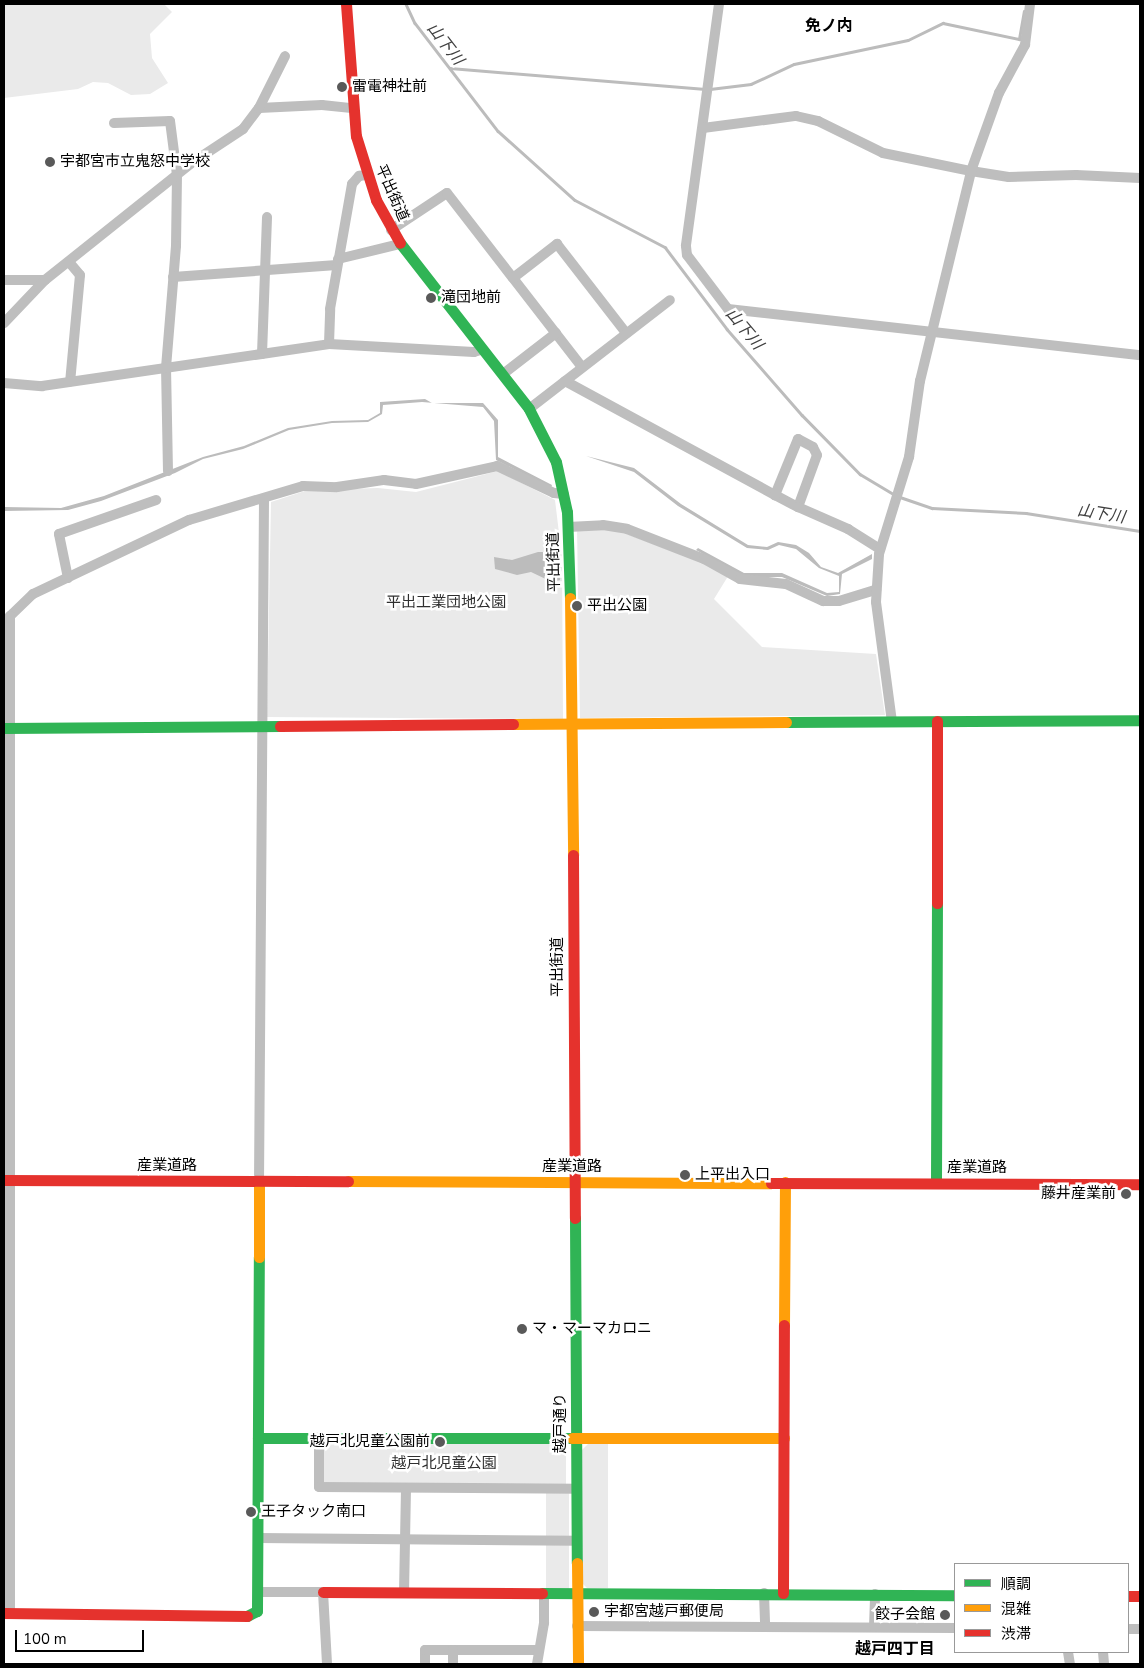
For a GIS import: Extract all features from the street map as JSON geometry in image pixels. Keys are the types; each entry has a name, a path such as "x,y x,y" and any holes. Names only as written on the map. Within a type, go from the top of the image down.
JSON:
{"street":[{"name":"平出街道","path":"346,4 352,108 366,175 391,230 400,244 529,408 556,462 564,494 568,526 575,1182"},
{"path":"719,4 687,255 728,309 1140,355"},
{"path":"892,722 876,590 880,549 909,457 920,381 971,171 1000,93 1025,45 1030,4"},
{"path":"4,323 45,280 206,152 236,135 259,108 285,56"},
{"path":"259,108 322,105 352,108"},
{"path":"703,128 796,116 818,120 883,153 971,171 1009,177 1076,175 1140,178"},
{"path":"114,123 170,121 177,175 173,277 166,367 168,472"},
{"path":"329,344 337,262 352,184 358,176 366,175"},
{"path":"391,230 447,193 582,367"},
{"path":"262,354 263,270 267,217"},
{"path":"173,277 337,262 400,244"},
{"path":"513,278 557,244 626,334"},
{"path":"69,262 80,275 70,382"},
{"path":"4,280 45,280"},
{"path":"529,408 670,300"},
{"path":"503,374 556,333"},
{"path":"4,383 42,386 329,344 474,352 483,349"},
{"path":"565,380 798,507 848,529 880,549"},
{"path":"775,494 798,439 813,446 817,455 798,507"},
{"path":"264,500 260,726 257,1610 249,1616 7,1613 7,619 33,594 189,520 216,510 264,500 303,486 337,487 384,480 416,484 497,466 554,493 564,494"},
{"path":"68,578 59,534 156,500"},
{"path":"568,526 603,525 627,529 704,559 740,579 786,584 823,601 839,602 876,590"},
{"path":"8,728 1140,720"},
{"path":"936,1183 937,721"},
{"name":"産業道路","path":"7,1180 1140,1184"},
{"name":"越戸通り","path":"575,1182 578,1664"},
{"path":"783,1593 784,1182"},
{"path":"319,1437 319,1488 577,1489"},
{"path":"258,1438 784,1438"},
{"path":"404,1593 406,1488"},
{"path":"258,1538 577,1541"},
{"path":"258,1592 954,1594"},
{"path":"323,1592 328,1664"},
{"path":"764,1593 765,1627"},
{"path":"537,1664 544,1594"},
{"path":"874,1627 875,1594"},
{"path":"577,1626 954,1628"},
{"path":"425,1664 425,1650 539,1650"},
{"path":"453,1650 453,1664"}],"green space":[{"path":"4,4 164,4 172,12 150,34 152,58 168,83 150,94 131,95 108,83 93,82 78,89 4,98"},
{"name":"平出工業団地公園","path":"498,471 555,500 562,558 563,719 267,717 271,502 308,490 378,488 416,492"},
{"path":"603,525 730,573 714,599 762,647 876,654 885,715 580,718 577,526"},
{"name":"越戸北児童公園","path":"322,1442 562,1442 566,1446 566,1486 321,1486"},
{"path":"608,1442 608,1588 587,1588 583,1584 582,1450 589,1443"},
{"path":"546,1492 569,1492 569,1591 546,1591"}],"shaded area":[{"path":"425,399 432,403 383,405 382,414 368,422 332,423 289,430 243,449 203,459 175,473 101,501 68,510 4,511 4,507 61,508 104,496 203,457 244,446 288,428 332,421 368,420 380,413 380,402"},
{"path":"434,403 483,403 498,420 498,457 552,485 551,488 496,460 494,421 483,407"},
{"path":"586,456 634,468 681,504 748,545 767,547 778,542 796,545 809,553 821,567 838,573 872,554 872,559 842,574 840,594 827,596 782,577 743,577 696,550 698,548 744,573 782,573 827,593 839,592 839,576 819,568 796,549 779,545 768,550 747,548 678,506 634,472"},
{"path":"538,552 555,552 562,562 560,580 552,582 531,572 517,575 495,569 494,557 512,560"}],"waterway":[{"name":"山下川","path":"406,4 415,23 498,131 575,200 665,247 727,329 802,415 860,474 895,495"},
{"path":"710,89 751,84 794,64 908,40 943,23 1019,39 1024,11"},
{"path":"450,68 705,89"},
{"name":"山下川","path":"900,497 932,508 1026,513 1140,531"}],"traffic: fast":[{"path":"400,243 529,409 556,462 567,512 570,598"},
{"path":"786,722 1140,720"},
{"path":"4,728 280,726"},
{"path":"936,1183 937,903"},
{"path":"575,1218 577,1563"},
{"path":"247,1616 257,1611 259,1257"},
{"path":"258,1438 572,1438"},
{"path":"542,1593 954,1595"}],"traffic: slow":[{"path":"570,598 573,855"},
{"path":"513,724 786,722"},
{"path":"348,1181 771,1183"},
{"path":"259,1182 259,1257"},
{"path":"784,1325 785,1182"},
{"path":"572,1438 784,1438"},
{"path":"577,1563 578,1664"}],"traffic: jam":[{"path":"346,4 356,136 376,200 400,243"},
{"path":"937,721 937,903"},
{"path":"280,726 513,724"},
{"path":"573,855 575,1218"},
{"path":"4,1180 348,1181"},
{"path":"771,1183 1140,1184"},
{"path":"783,1593 784,1325"},
{"path":"323,1592 542,1593"},
{"path":"1129,1596 1140,1596"},
{"path":"4,1613 247,1616"}],"place":[{"name":"雷電神社前","path":"342,87"},
{"name":"宇都宮市立鬼怒中学校","path":"50,162"},
{"name":"滝団地前","path":"431,298"},
{"name":"平出公園","path":"577,606"},
{"name":"上平出入口","path":"685,1175"},
{"name":"藤井産業前","path":"1126,1194"},
{"name":"マ・マーマカロニ","path":"522,1329"},
{"name":"越戸北児童公園前","path":"440,1442"},
{"name":"王子タック南口","path":"251,1512"},
{"name":"宇都宮越戸郵便局","path":"594,1612"},
{"name":"餃子会館","path":"945,1615"}],"district":[{"name":"免ノ内","path":"829,26"},
{"name":"越戸四丁目","path":"895,1649"}]}
